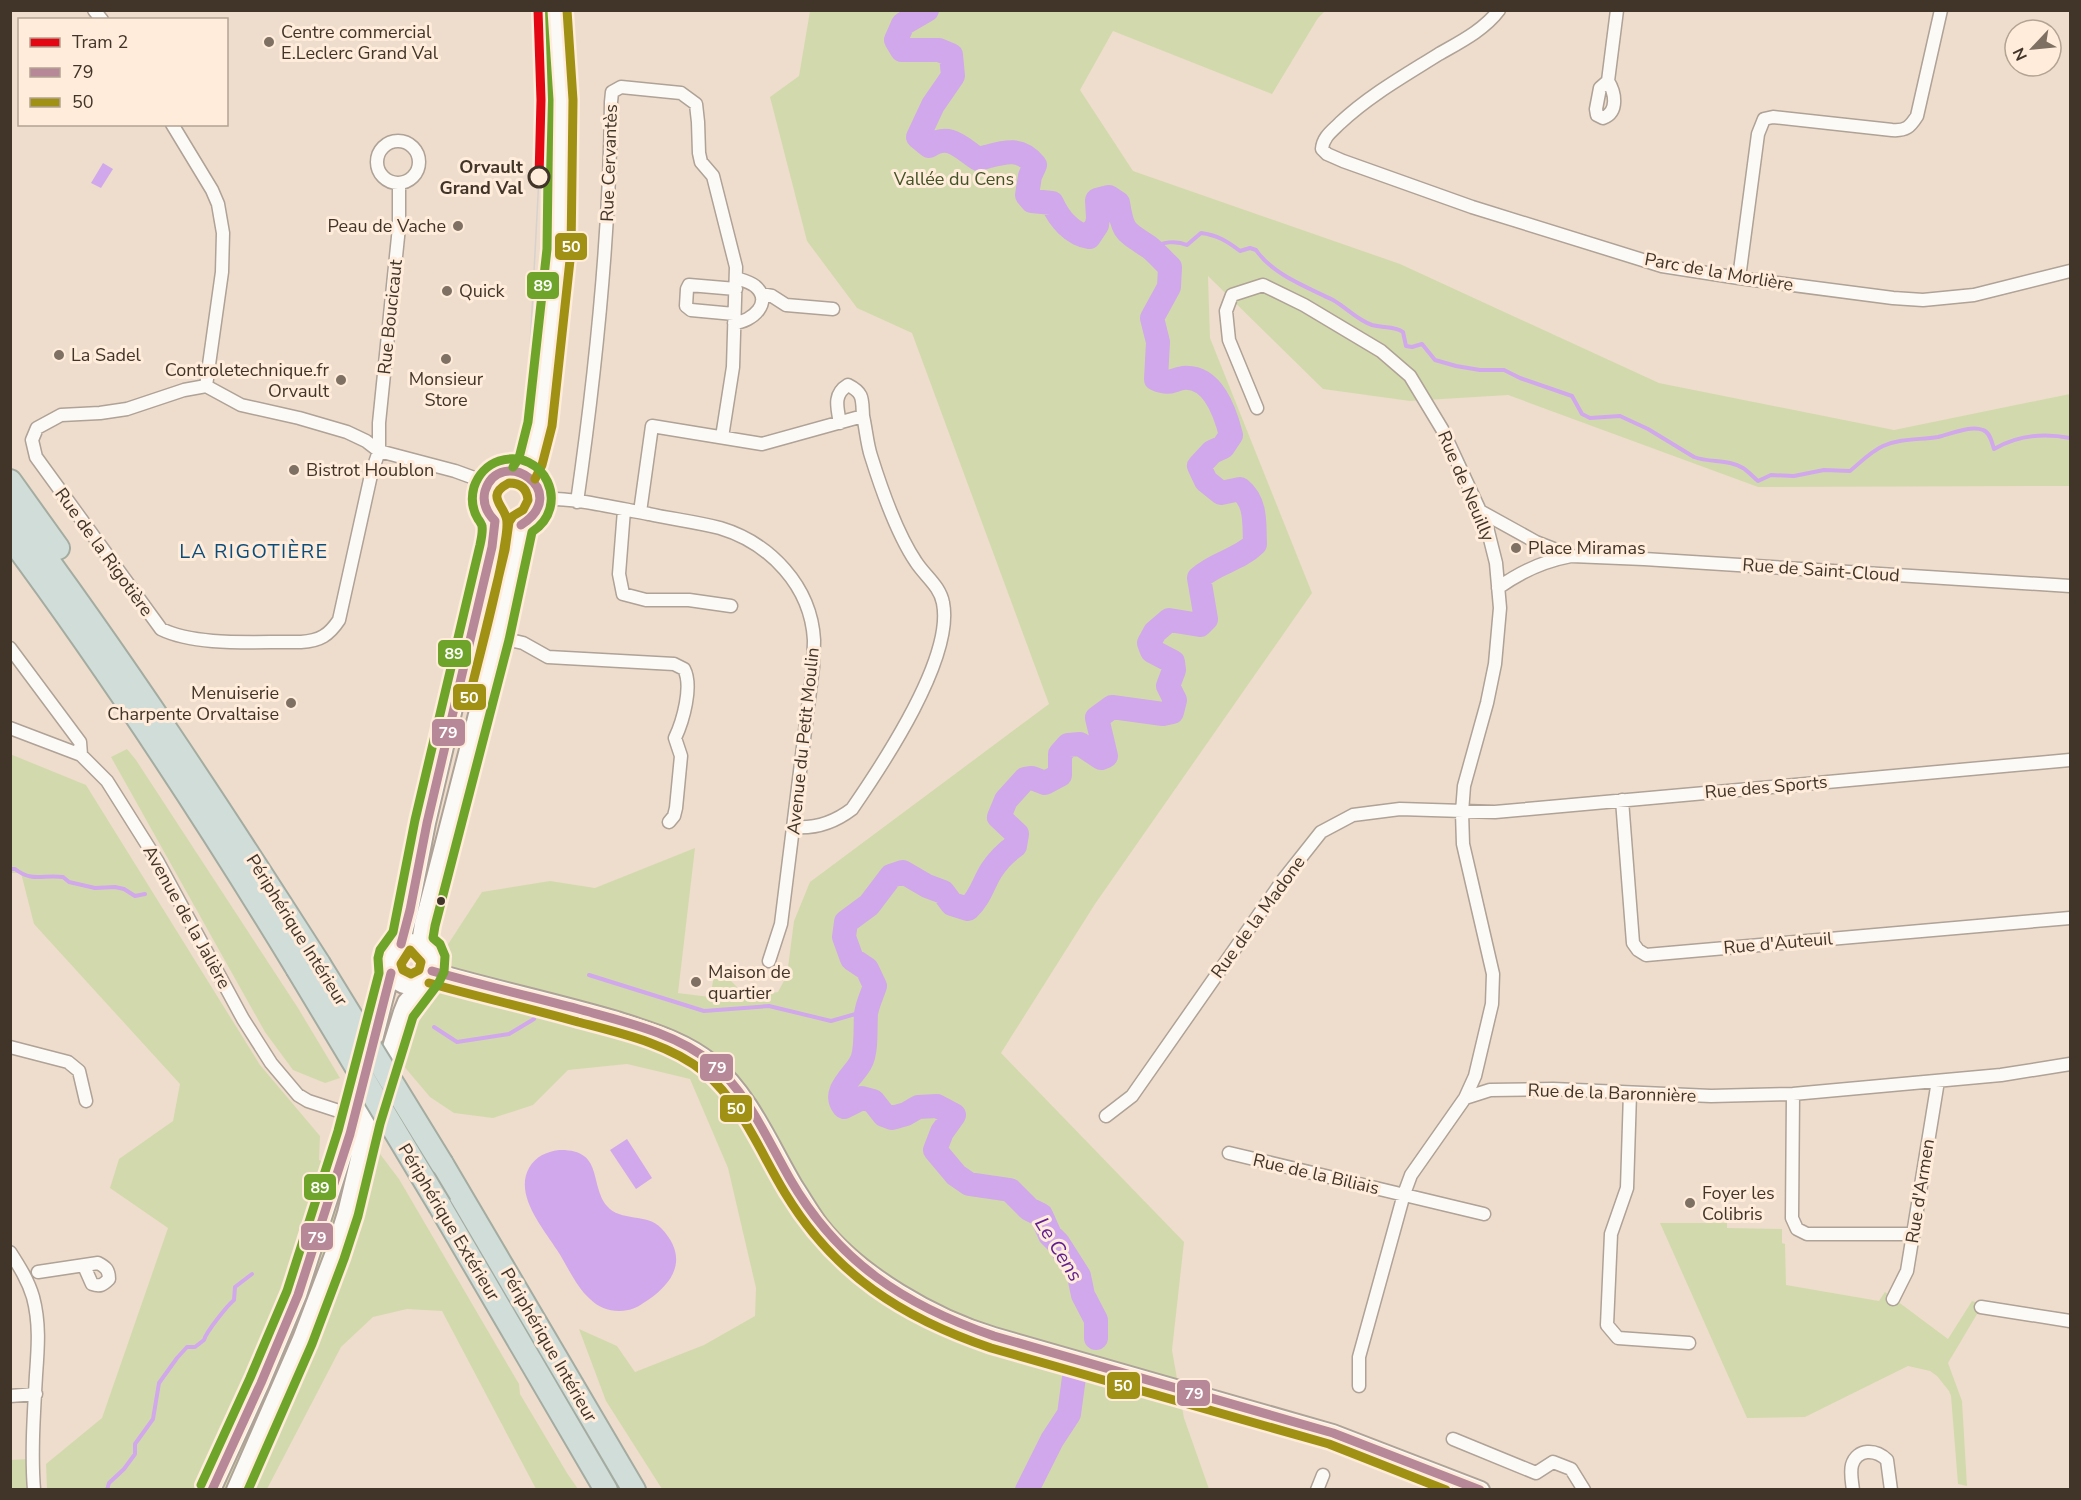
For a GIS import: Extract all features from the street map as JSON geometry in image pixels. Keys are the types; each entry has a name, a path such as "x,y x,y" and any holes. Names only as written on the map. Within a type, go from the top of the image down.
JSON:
{"highway":[{"path":"10,481 105,620 113,651"},
{"name":"Périphérique Intérieur","path":"10,509 113,651 213,799 319,964 442,1164 634,1490"},
{"name":"Périphérique Extérieur","path":"10,537 51,592 170,766 297,968 440,1206 606,1490"},
{"path":"10,557 32,585 51,592"}],"main road":[{"path":"524,473 530,462 540,424 559,250 561,100 555,10"},
{"path":"515,471 524,473 536,484 540,499 538,510 533,517 521,525 506,526 495,521 484,503 487,486 501,473 515,471"},
{"path":"401,944 492,547 495,521"},
{"path":"420,944 423,924 498,637 521,525"},
{"path":"212,1490 298,1295 361,1118 406,1002 427,977 434,963 427,948 410,942 395,948 390,957 391,973 395,980 404,985 414,986 427,977 568,1006 664,1035 690,1048 712,1063 748,1106 820,1225 844,1250 872,1272 910,1298 953,1322 1023,1345 1333,1433 1480,1490"},
{"path":"235,1490 301,1340 346,1213 361,1118 391,973"}],"street":[{"name":"Parc de la Morlière","path":"1499,10 1477,31 1366,101 1330,133 1322,142 1322,149 1327,154 1472,207 1662,266 1739,278 1923,300 1974,295 2070,271"},
{"path":"1608,81 1617,10"},
{"path":"1739,278 1758,134 1764,119 1773,117 1902,131 1910,127 1917,116 1941,10"},
{"name":"Rue Cervantès","path":"578,502 598,344 610,184 612,92 621,87 681,93 696,104 701,162 713,176 736,267 733,367 722,437"},
{"path":"173,126 212,190 218,204 223,233 222,272 206,386 241,405 347,432 366,441 379,451 455,471 477,479 487,486"},
{"name":"Rue Boucicaut","path":"379,451 379,423 399,227 399,183"},
{"path":"689,285 754,285 761,294 762,300 757,313 751,318 734,319 691,310 686,306 689,285"},
{"name":"Rue de Neuilly","path":"1257,408 1229,340 1226,311 1232,295 1263,285 1304,305 1381,351 1410,376 1442,429 1486,523 1496,563 1500,608 1495,664 1487,703 1464,786 1462,812 1463,844 1493,974 1492,1004 1475,1076 1465,1098"},
{"path":"761,294 772,296 786,305 833,309"},
{"path":"793,828 809,828 840,818 852,809 921,696 944,632 943,602 934,583 916,562 898,527 870,455 862,397 857,389 848,385 840,390 836,399 840,423"},
{"name":"Rue de la Rigotière","path":"206,386 184,390 127,409 61,415 37,428 32,440 36,457 161,628 176,636 201,640 302,642 315,641 325,637 333,630 339,620 371,475 379,451"},
{"path":"640,512 652,426 762,444 863,416"},
{"name":"Avenue du Petit Moulin","path":"540,499 554,498 640,512 721,529 758,544 782,564 795,583 807,609 814,639 811,686 781,924 769,961"},
{"path":"624,510 619,574 623,594 646,600 689,600 731,606"},
{"name":"Rue de Saint-Cloud","path":"1480,510 1536,542 1572,556"},
{"name":"Rue de Saint-Cloud","path":"1498,588 1516,575 1551,560 1572,556 2070,586"},
{"path":"498,637 523,643 548,657 674,664 684,669 688,677 682,721 675,738 681,756 676,808 669,822"},
{"path":"10,648 80,742 81,755"},
{"name":"Avenue de la Jalière","path":"10,728 81,755 107,782 159,862 243,1019 271,1063 298,1095 308,1101 361,1118"},
{"name":"Rue des Sports","path":"1462,812 1495,812 2070,760"},
{"name":"Rue d'Auteuil","path":"1622,800 1634,943 1638,950 1646,955 2070,918"},
{"name":"Rue de la Madone","path":"1106,1116 1132,1096 1283,880 1321,832 1353,815 1400,809 1462,812"},
{"path":"10,1047 68,1062 79,1071 86,1101"},
{"name":"Rue de la Baronnière","path":"1465,1098 1490,1090 1553,1089 1711,1096 1793,1094 2001,1075 2070,1064"},
{"name":"Rue d'Armen","path":"1893,1299 1907,1271 1938,1081"},
{"path":"1630,1093 1627,1188 1611,1234 1607,1325 1618,1338 1689,1343"},
{"path":"1793,1094 1792,1218 1797,1229 1807,1234 1914,1234"},
{"path":"1359,1386 1359,1357 1404,1194 1411,1175 1465,1098"},
{"name":"Rue de la Biliais","path":"1229,1153 1484,1214"},
{"path":"10,1252 23,1272 37,1317 39,1346 34,1490"},
{"path":"38,1272 84,1266"},
{"path":"1981,1308 2070,1321"},
{"path":"10,1396 36,1394"},
{"path":"1453,1439 1536,1473 1553,1462 1571,1469 1584,1490"},
{"path":"1853,1490 1851,1467 1862,1453 1870,1451 1877,1452 1887,1460 1891,1490"},
{"path":"1317,1490 1323,1474"}],"green space":[{"name":"Vallée du Cens","path":"810,11 1325,11 1318,18 1272,94 1113,31 1080,90 1133,171 1400,264 1659,383 1894,430 2070,394 2070,486 1758,487 1508,395 1410,401 1323,389 1208,276 1210,338 1312,593 1095,904 1001,1053 1184,1242 1172,1350 1184,1418 1209,1489 662,1489 606,1401 579,1329 617,1346 635,1372 704,1345 755,1316 756,1288 728,1168 690,1079 627,1064 568,1070 533,1105 493,1118 454,1113 430,1097 396,1057 436,995 443,952 482,892 550,881 595,888 695,848 678,993 710,997 714,976 726,976 747,997 778,992 787,975 794,921 810,882 1049,704 912,333 857,308 807,241 770,97 799,76"},
{"path":"127,749 298,1008 340,1078 325,1083 293,1070 265,1032 111,757"},
{"path":"10,754 86,785 260,1065 320,1136 319,1160 349,1174 380,1154 399,1179 519,1384 520,1394 578,1489 536,1489 442,1311 407,1309 373,1317 341,1347 267,1489 47,1489 46,1464 102,1418 168,1228 110,1188 119,1159 173,1121 180,1084 34,924 21,873 11,873"},
{"path":"1660,1223 1727,1223 1727,1228 1782,1229 1782,1243 1785,1244 1786,1285 1879,1301 1885,1292 1948,1339 1972,1301 1983,1304 1948,1363 1962,1401 1967,1486 1958,1484 1951,1396 1937,1376 1930,1371 1908,1366 1805,1417 1747,1418"},
{"path":"27,1459 26,1489 11,1489 10,1460"}],"shaded area":[{"path":"103,163 113,169 101,188 91,183"},
{"path":"627,1139 652,1178 636,1189 610,1150"},
{"path":"559,1150 573,1151 583,1155 593,1169 598,1188 607,1206 619,1214 655,1223 669,1238 674,1248 676,1258 672,1276 658,1293 636,1307 623,1311 612,1310 603,1308 590,1299 576,1282 532,1211 525,1189 525,1178 529,1168 542,1155"}],"waterway":[{"name":"Le Cens","path":"927,10 903,24 896,40 902,50 939,50 951,55 953,76 933,105 918,137 929,146 943,141 955,143 978,159 1008,152 1022,154 1035,165 1030,176 1027,195 1032,201 1052,203 1058,215 1067,225 1077,233 1089,237 1097,225 1097,200 1109,197 1118,203 1126,230 1152,249 1170,267 1169,287 1152,318 1158,342 1156,379 1168,382 1183,378 1193,379 1202,382 1216,397 1231,435 1223,447 1212,452 1199,466 1206,481 1221,493 1240,489 1249,501 1254,514 1255,544 1242,554 1199,578 1206,619 1200,625 1169,620 1155,632 1149,643 1152,651 1173,662 1174,670 1168,686 1175,700 1172,712 1163,714 1112,707 1097,718 1106,756 1101,758 1080,744 1068,745 1060,754 1060,775 1045,783 1032,778 1025,779 1006,800 999,817 1017,834 1015,846 996,863 968,909 952,904 943,892 903,872 891,876 869,905 846,922 844,937 852,959 867,969 875,986 867,1011 863,1057 845,1083 840,1095 844,1107 862,1098 873,1101 884,1115 892,1118 918,1107 937,1106 954,1115 942,1132 935,1150 956,1175 969,1184 1010,1190 1029,1209 1041,1215 1050,1235 1058,1243 1079,1276 1083,1295 1096,1320 1096,1338"},
{"path":"1151,248 1169,242 1187,245 1201,233 1222,239 1240,251 1250,248 1256,250 1263,259 1281,273 1333,300 1362,320 1372,325 1403,332 1406,346 1422,344 1435,360 1480,370 1504,370 1572,396 1582,414 1590,418 1620,416 1648,429 1694,457 1738,465 1758,481 1771,475 1794,476 1824,470 1850,471 1874,451 1890,443 1938,437 1966,429 1985,431 1994,449 2031,436 2070,438"},
{"path":"10,869 15,869 27,876 63,877 69,882 95,888 115,887 124,889 135,896 145,894"},
{"path":"589,975 704,1011 769,1006 831,1021 866,1011"},
{"path":"434,1027 457,1042 509,1034 534,1019"},
{"path":"107,1490 109,1483 124,1469 135,1454 135,1444 153,1419 159,1383 187,1347 195,1347 204,1340 217,1319 234,1300 235,1287 252,1274"},
{"name":"Le Cens","path":"1027,1490 1052,1440 1069,1414 1075,1370"}],"tram line":[{"name":"2","path":"538,10 541,100 539,177"},
{"path":"519,443 529,367 539,177"}],"transit line":[{"name":"50","path":"535,479 542,465 552,426 571,251 573,100 567,10"},
{"name":"89","path":"513,467 519,458 528,422 547,249 549,100 543,11"},
{"name":"89","path":"201,1485 287,1291 338,1131 379,973 380,950 393,932 415,820 481,538 482,525 473,503 474,487 478,478 491,465 499,461 515,459 529,463 540,470 551,494 550,508 544,521 532,532 509,640 435,926 433,938 440,944 445,956 444,972 438,984 413,1017 380,1124 358,1216 344,1259 312,1344 248,1490"},
{"name":"79","path":"495,521 486,508 485,491 493,478 504,472 517,472 537,487 540,499 535,512 521,525"},
{"name":"50","path":"509,483 522,487 528,500 523,510 513,516 509,522 505,550 468,703 504,549 507,524 497,496 502,487 509,483"},
{"name":"79","path":"401,944 492,547 495,521"},
{"name":"50","path":"410,950 421,962 419,970 411,974 403,970 401,964 410,950"},
{"name":"79","path":"432,971 633,1024 666,1036 698,1053 712,1063 736,1088 765,1133 790,1179 829,1234 876,1277 931,1310 994,1336 1333,1433 1480,1490"},
{"name":"79","path":"212,1490 298,1295 350,1134 391,973"},
{"name":"50","path":"429,983 627,1035 691,1062 717,1085 740,1114 785,1193 804,1222 825,1247 873,1290 928,1323 991,1348 1329,1444 1446,1490"}],"place":[{"name":"Centre commercial E.Leclerc Grand Val","path":"269,42"},
{"name":"Orvault Grand Val","path":"539,177"},
{"name":"Peau de Vache","path":"458,226"},
{"name":"Quick","path":"447,291"},
{"name":"La Sadel","path":"59,355"},
{"name":"Monsieur Store","path":"446,359"},
{"name":"Controletechnique.fr Orvault","path":"341,380"},
{"name":"Bistrot Houblon","path":"294,470"},
{"name":"Place Miramas","path":"1516,548"},
{"name":"Menuiserie Charpente Orvaltaise","path":"291,703"},
{"name":"Maison de quartier","path":"696,982"},
{"name":"Foyer les Colibris","path":"1690,1203"}],"district":[{"name":"LA RIGOTIÈRE","path":"254,551"}]}
